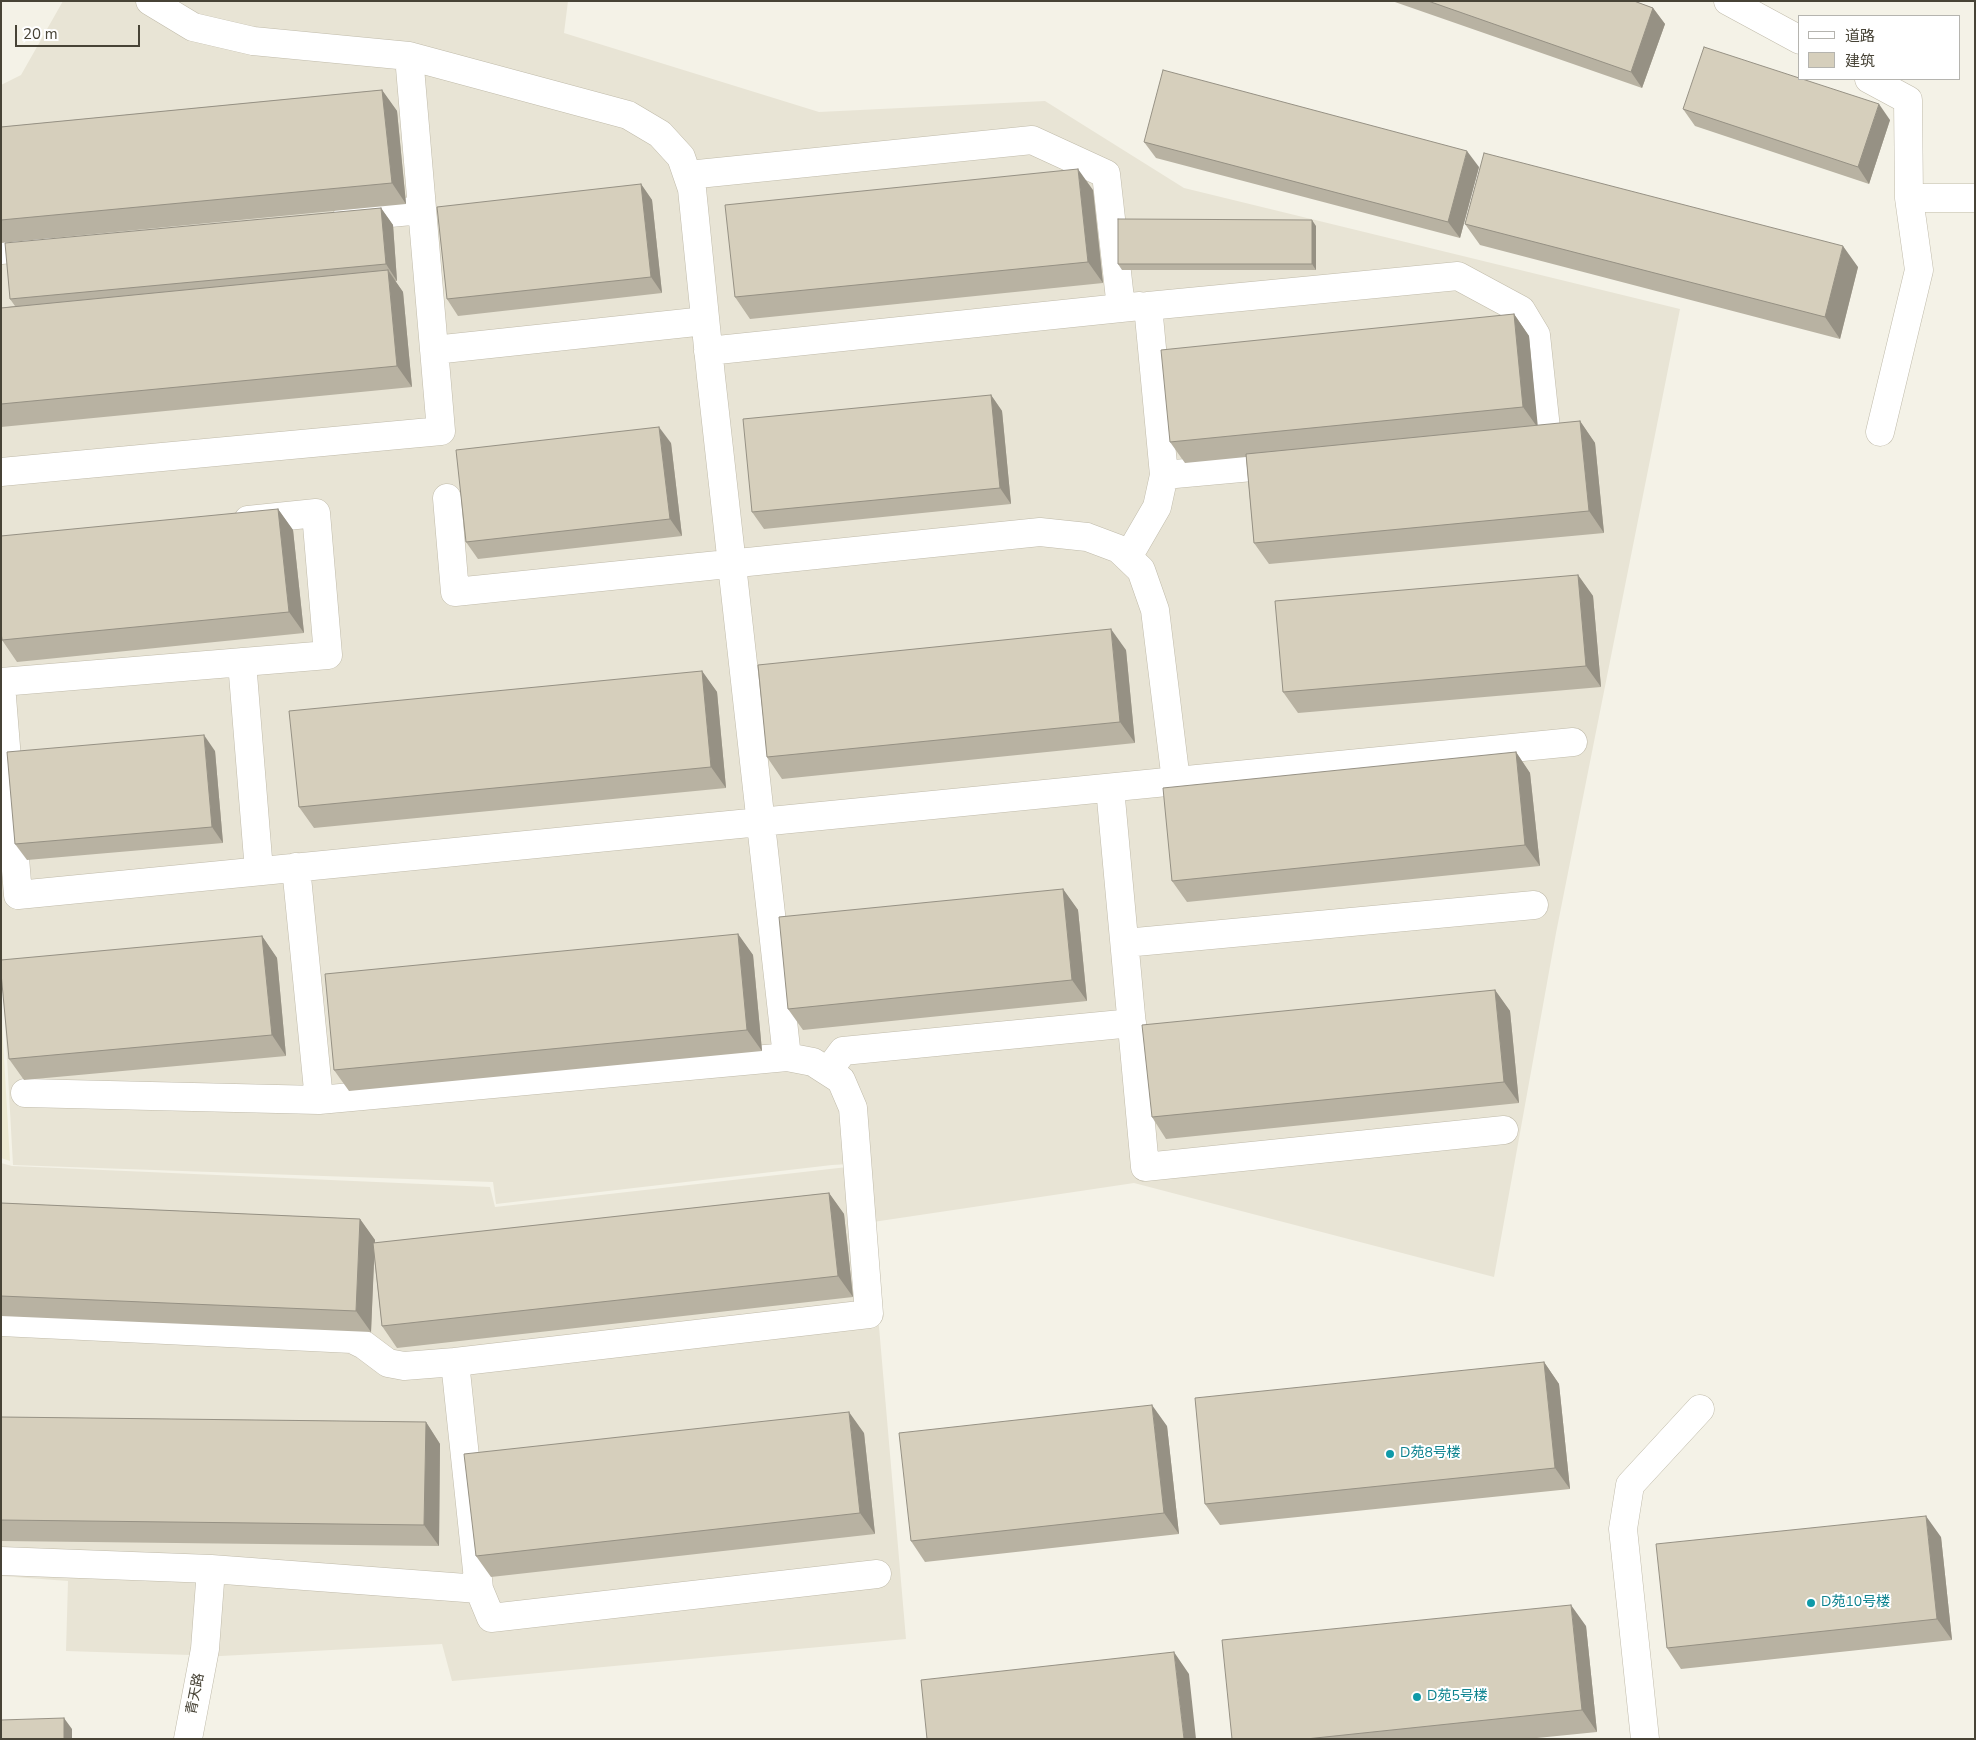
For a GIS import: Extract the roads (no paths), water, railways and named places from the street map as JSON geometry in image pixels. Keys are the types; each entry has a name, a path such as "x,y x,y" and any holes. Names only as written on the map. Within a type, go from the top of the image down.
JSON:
{"street":[{"path":"150,1 193,27 253,41 409,56 628,114 660,134 682,156 692,189 708,351 787,1057"},
{"path":"1728,1 1798,39"},
{"path":"1,472 441,431 409,56"},
{"path":"1872,80 1908,100 1909,198 1919,270 1880,432"},
{"path":"688,176 1032,140 1106,174 1121,308"},
{"path":"1909,198 1975,198"},
{"path":"324,219 422,210"},
{"path":"1,250 70,244"},
{"path":"708,351 1121,308 1458,276 1521,310 1536,335 1547,438 1498,443"},
{"path":"1128,557 1157,507 1164,475 1148,306"},
{"path":"434,350 705,321"},
{"path":"1164,475 1312,461"},
{"path":"447,498 454,592 732,562 1040,532 1087,537 1119,549 1141,570 1155,610 1176,781"},
{"path":"227,522 316,513 328,655 1,683 18,895 1573,742"},
{"path":"242,662 259,871"},
{"path":"1110,788 1146,1167 1504,1130"},
{"path":"296,868 319,1100"},
{"path":"1125,943 1534,905"},
{"path":"828,1071 843,1051 1132,1023"},
{"path":"1,1322 352,1339 364,1345 388,1363 404,1366 455,1362 868,1314 853,1108 841,1080 813,1062 787,1057 319,1100 24,1093"},
{"path":"455,1362 479,1590 491,1618 877,1574"},
{"path":"1645,1739 1622,1529 1630,1485 1700,1408"},
{"path":"1,1561 211,1569 479,1590"},
{"name":"青天路","path":"188,1739 205,1649 211,1569"}],"place":[{"name":"D苑8号楼","path":"1390,1454"},
{"name":"D苑10号楼","path":"1811,1603"},
{"name":"D苑5号楼","path":"1417,1697"}]}
